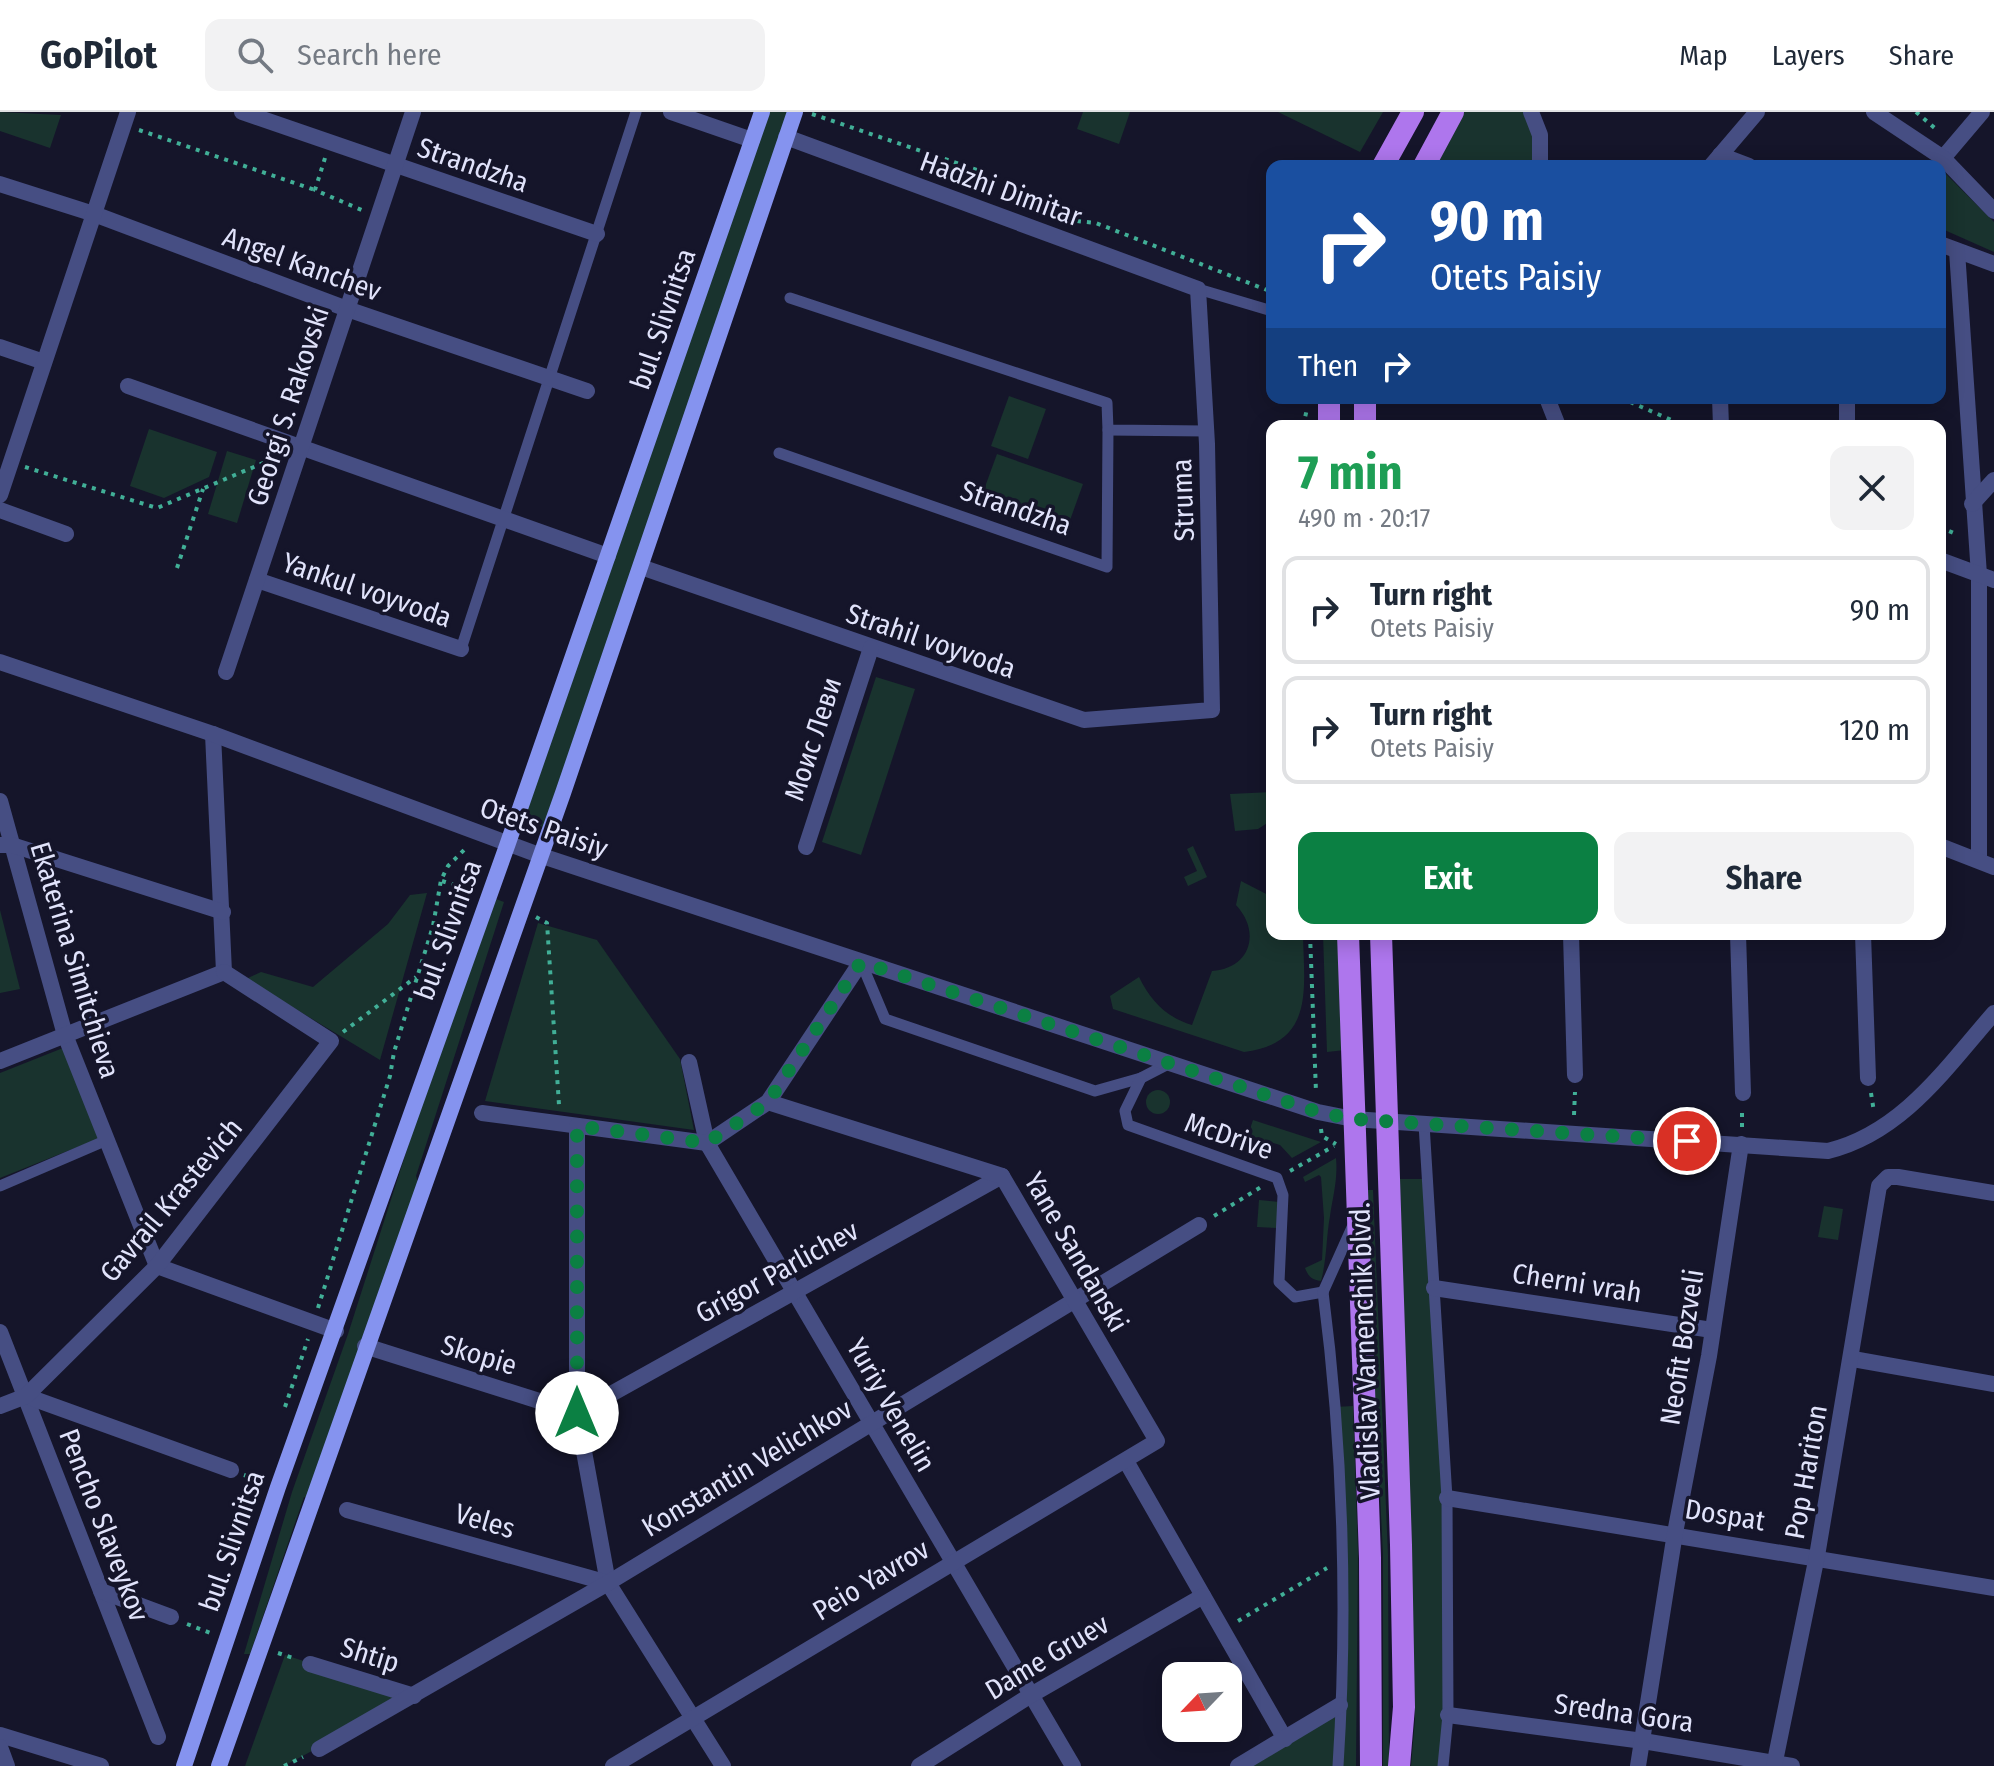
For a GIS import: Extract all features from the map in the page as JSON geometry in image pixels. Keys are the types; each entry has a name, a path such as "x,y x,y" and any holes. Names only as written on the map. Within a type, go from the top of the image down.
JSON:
{"main road":[{"name":"bul. Slivnitsa","path":"184,1766 219,1636 336,1331 762,112"},
{"path":"1386,160 1413,112"},
{"path":"1427,160 1453,112"},
{"name":"bul. Slivnitsa","path":"219,1766 315,1501 365,1346 641,567 786,137 799,118"},
{"name":"Vladislav Varnenchik blvd.","path":"1348,940 1355,1220 1370,1558 1371,1766"},
{"name":"Vladislav Varnenchik blvd.","path":"1381,940 1401,1545 1404,1707 1399,1766"}],"street":[{"name":"Strandzha","path":"242,112 597,234"},
{"name":"Georgi S. Rakovski","path":"226,672 413,112"},
{"path":"671,112 752,140"},
{"path":"1531,112 1540,135 1540,160"},
{"path":"1716,160 1757,112"},
{"path":"1874,112 1949,151 1994,211"},
{"path":"1949,151 1982,112"},
{"path":"0,495 126,119"},
{"name":"Hadzhi Dimitar","path":"786,137 1198,289"},
{"name":"Angel Kanchev","path":"0,184 94,214 347,309 587,391"},
{"path":"1946,246 1994,264"},
{"path":"1946,848 1986,864 1987,578 1972,504 1957,251"},
{"name":"Struma","path":"1198,289 1206,431 1212,710"},
{"path":"0,347 44,362"},
{"path":"128,386 608,556"},
{"path":"1972,504 1994,480"},
{"path":"0,510 66,534"},
{"path":"1946,562 1987,578"},
{"name":"Strahil voyvoda","path":"641,567 1084,720 1212,710"},
{"name":"Yankul voyvoda","path":"257,580 461,649"},
{"name":"Моис Леви","path":"806,847 871,648"},
{"name":"Otets Paisiy","path":"0,662 213,734 539,855 1318,1112 1353,1119 1828,1151 1855,1144 1878,1133 1899,1117 1994,1013"},
{"path":"213,734 224,972"},
{"name":"Ekaterina Simitchieva","path":"0,801 6,845 65,1035 157,1266"},
{"path":"6,845 223,912"},
{"path":"1571,940 1575,1075"},
{"path":"1738,940 1743,1093"},
{"path":"1863,940 1868,1078"},
{"path":"482,1113 707,1143 768,1102 861,962"},
{"path":"0,1061 224,972"},
{"path":"224,972 331,1041"},
{"name":"Gavrail Krastevich","path":"0,1406 26,1396 157,1266 331,1041"},
{"name":"Yuriy Venelin","path":"689,1062 707,1143 1073,1766"},
{"name":"Yane Sandanski","path":"768,1102 1002,1176 1157,1441"},
{"path":"569,1125 577,1413 608,1583 723,1766"},
{"name":"Neofit Bozveli","path":"1638,1766 1741,1144"},
{"name":"Grigor Parlichev","path":"577,1413 1002,1176"},
{"name":"Pop Hariton","path":"1780,1765 1853,1359 1879,1186 1888,1177 1898,1177 1994,1193"},
{"name":"Konstantin Velichkov","path":"319,1749 608,1583 1199,1225"},
{"path":"157,1266 336,1331"},
{"name":"Cherni vrah","path":"1434,1288 1712,1330"},
{"name":"Pencho Slaveykov","path":"0,1332 158,1737"},
{"name":"Skopie","path":"365,1346 577,1413"},
{"path":"1853,1359 1994,1384"},
{"path":"26,1396 231,1470"},
{"name":"Peio Yavrov","path":"613,1766 1157,1441"},
{"path":"1126,1461 1285,1739"},
{"name":"Dospat","path":"1447,1498 1817,1556 1994,1588"},
{"name":"Veles","path":"347,1510 608,1583"},
{"path":"101,1591 171,1617"},
{"name":"Dame Gruev","path":"919,1766 1031,1695 1203,1596"},
{"name":"Shtip","path":"310,1664 414,1696"},
{"path":"1238,1766 1340,1705"},
{"name":"Sredna Gora","path":"1448,1715 1643,1741 1780,1765"},
{"path":"0,1735 101,1766"},
{"path":"0,1747 7,1766"}],"lane":[{"path":"461,649 636,112"},
{"path":"1198,289 1266,309"},
{"name":"Strandzha","path":"779,453 1107,567 1107,403 790,298"},
{"path":"1108,430 1206,431"},
{"path":"861,962 885,1019 1095,1091 1141,1078 1172,1062"},
{"name":"McDrive","path":"1141,1078 1125,1111 1128,1125 1277,1178 1283,1195 1279,1282 1295,1297 1323,1292"},
{"path":"1424,1124 1447,1498 1448,1715 1443,1766"},
{"path":"0,1186 107,1140"},
{"path":"1338,1766 1340,1560 1335,1383 1323,1292 1355,1220"}],"path":[{"path":"1916,112 1949,151"},
{"path":"799,118 807,113 980,171"},
{"path":"126,119 364,211 367,249"},
{"path":"315,190 330,143"},
{"path":"1635,404 1671,420"},
{"path":"11,463 157,508 301,447"},
{"path":"177,568 203,489"},
{"path":"285,1409 433,926 441,880 448,866 479,833"},
{"path":"441,880 488,896"},
{"path":"547,923 569,1125"},
{"path":"331,1041 418,976"},
{"path":"1574,1134 1575,1075"},
{"path":"1741,1144 1743,1093"},
{"path":"256,1495 266,1467"},
{"path":"1222,1631 1340,1560"},
{"path":"171,1617 219,1636"},
{"path":"216,1620 219,1636"},
{"path":"207,1647 219,1636"},
{"path":"261,1647 310,1664"},
{"path":"284,1766 319,1749"}],"green space":[{"path":"0,112 61,115 50,148 0,131"},
{"path":"762,112 795,112 549,829 517,818"},
{"path":"1083,112 1130,112 1119,144 1077,129"},
{"path":"1278,112 1383,112 1360,152"},
{"path":"1453,112 1531,112 1539,160 1427,160"},
{"path":"1946,174 1994,222 1994,252 1946,231"},
{"path":"1009,396 1046,409 1028,459 991,446"},
{"path":"149,429 217,452 209,477 164,498 130,486"},
{"path":"227,451 256,460 237,523 208,514"},
{"path":"997,454 1083,484 1064,537 978,506"},
{"path":"876,677 915,689 861,855 822,842"},
{"path":"1266,792 1266,824 1258,829 1235,831 1230,794"},
{"path":"1193,846 1207,877 1188,886 1184,877 1197,871 1187,849"},
{"path":"1241,881 1266,894 1266,940 1303,940 1300,1010 1294,1025 1283,1038 1267,1047 1244,1052 1113,1009 1110,996 1139,977 1160,1007 1174,1018 1192,1025 1212,971 1236,963 1248,947 1248,926 1236,905"},
{"path":"427,893 380,1060 246,979 261,972 313,987 388,924 410,895"},
{"path":"488,896 504,902 416,1176 420,1190 315,1501 304,1497 250,1654 244,1654 292,1492 348,1334"},
{"path":"0,910 20,989 0,993"},
{"path":"538,923 597,940 680,1059 694,1130 485,1101"},
{"path":"1323,940 1342,940 1345,1050 1327,1052"},
{"path":"63,1048 100,1138 0,1178 0,1073"},
{"path":"1158,1090 1167,1093 1170,1102 1167,1111 1158,1114 1149,1111 1146,1102 1149,1093"},
{"path":"1253,1120 1321,1142 1292,1158 1280,1145 1248,1135"},
{"path":"1336,1158 1336,1180 1321,1281 1311,1277 1305,1268 1322,1260 1324,1218 1321,1177 1319,1175 1305,1182 1303,1177"},
{"path":"1398,1179 1429,1179 1447,1498 1443,1766 1411,1766 1415,1719"},
{"path":"1365,1190 1373,1190 1388,1555 1389,1766 1383,1766 1383,1555"},
{"path":"1259,1200 1279,1202 1277,1228 1257,1227"},
{"path":"1824,1206 1843,1209 1838,1240 1818,1237"},
{"path":"1353,1406 1358,1553 1356,1766 1244,1766 1340,1705 1335,1407"},
{"path":"285,1655 414,1696 284,1766 245,1766"}],"route":[{"path":"577,1413 577,1126 707,1143 768,1102 861,962 1318,1112 1353,1119 1687,1141"}]}
